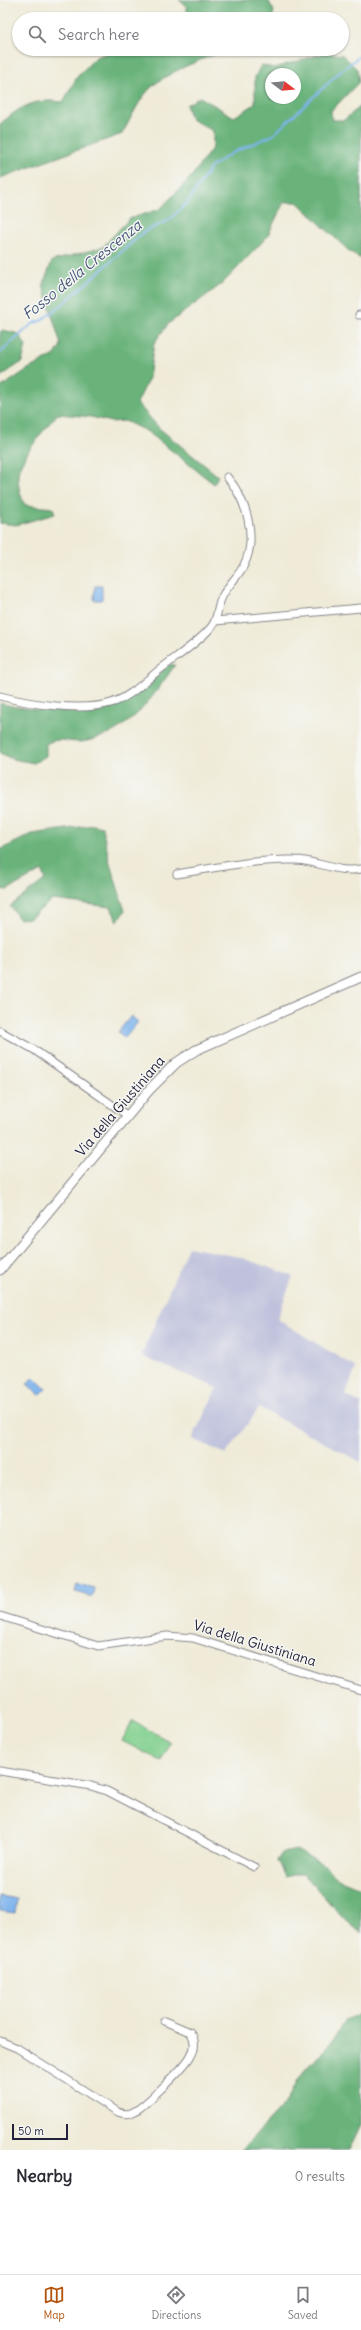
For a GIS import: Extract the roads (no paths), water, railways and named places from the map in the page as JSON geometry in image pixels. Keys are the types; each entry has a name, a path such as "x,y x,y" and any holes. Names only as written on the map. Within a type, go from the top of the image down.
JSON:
{"street":[{"path":"0,696 24,702 73,706 113,703 135,690 211,628 215,621 222,598 242,569 249,548 249,530 245,508 239,492 228,477"},
{"path":"215,621 361,608"},
{"path":"177,874 247,864 294,860 340,869 361,869"},
{"name":"Via della Giustiniana","path":"0,1270 163,1075 189,1054 361,977"},
{"path":"0,1031 32,1048 128,1116"},
{"name":"Via della Giustiniana","path":"0,1616 98,1646 167,1636 194,1638 361,1690"},
{"path":"0,1771 84,1785 107,1791 254,1867"},
{"path":"0,2041 17,2048 118,2112 130,2114 142,2107 187,2060 193,2050 194,2040 190,2032 164,2021"}],"water":[{"path":"95,586 102,586 102,600 94,600"},
{"path":"131,1016 138,1022 125,1038 118,1032"},
{"path":"34,1377 46,1389 40,1395 27,1384"},
{"path":"77,1584 94,1588 92,1597 75,1592"},
{"path":"0,1896 17,1899 15,1913 0,1911"}],"waterway":[{"name":"Fosso della Crescenza","path":"0,353 32,324 42,320 63,304 145,231 169,220 188,202 211,167 232,153 273,135 341,71 361,55"}]}
